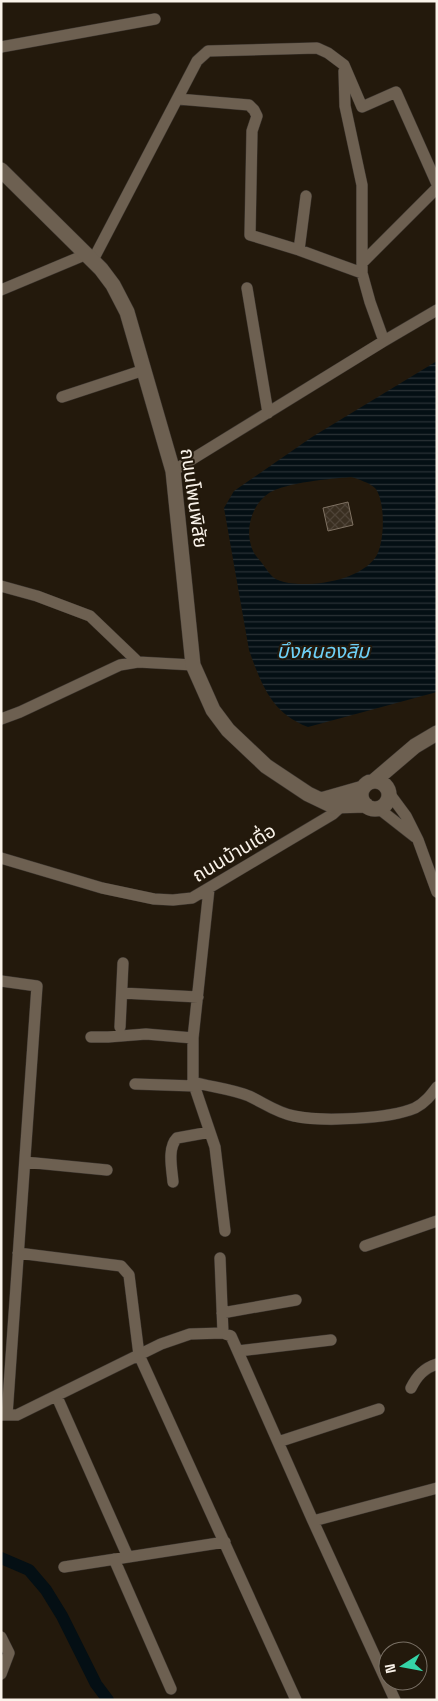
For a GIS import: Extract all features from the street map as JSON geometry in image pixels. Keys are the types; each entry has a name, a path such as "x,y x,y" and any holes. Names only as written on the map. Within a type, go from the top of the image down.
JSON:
{"street":[{"path":"1,47 155,19"},
{"path":"1,290 90,257 178,99 197,61 208,51 317,48 328,53 344,65 362,107 396,92 437,186 362,267"},
{"path":"344,65 345,106 362,185 362,267 384,341"},
{"path":"178,99 249,105 254,110 257,116 252,131 250,235 362,267"},
{"name":"ถนนโพนพิสัย","path":"1,170 90,257 113,285 127,312 173,471 193,665 213,710 228,730 266,766 308,794 333,806 343,806"},
{"path":"299,250 306,196"},
{"path":"247,288 268,413"},
{"path":"173,471 437,310"},
{"path":"62,397 144,370"},
{"path":"1,586 37,596 90,616 138,662"},
{"path":"1,719 20,712 110,668 138,662 193,665"},
{"path":"418,840 362,797 363,787 403,755 437,733"},
{"path":"343,806 385,804 389,797 388,791 403,755"},
{"path":"321,800 383,783 406,816 418,840 437,892"},
{"name":"ถนนบ้านเดื่อ","path":"1,858 102,888 154,899 192,898 332,814 363,787"},
{"path":"209,889 194,1038 193,1084 215,1147 225,1231"},
{"path":"120,1027 123,963"},
{"path":"1,981 37,986 25,1162 4,1415 17,1415 57,1397 161,1344 190,1334 223,1332 231,1336 395,1700"},
{"path":"122,993 198,997"},
{"path":"91,1037 146,1034 194,1038"},
{"path":"135,1084 193,1084 247,1096 278,1112 296,1117 333,1119 385,1116 416,1108 427,1101 437,1087"},
{"path":"172,1182 172,1150 174,1140 210,1132"},
{"path":"25,1162 107,1170"},
{"path":"365,1246 437,1221"},
{"path":"18,1253 121,1266 129,1275 140,1355 296,1700"},
{"path":"220,1258 223,1332"},
{"path":"222,1313 296,1300"},
{"path":"238,1351 331,1340"},
{"path":"411,1388 417,1376 430,1366 437,1364"},
{"path":"57,1397 128,1557"},
{"path":"278,1442 379,1409"},
{"path":"313,1520 437,1488"},
{"path":"64,1567 225,1542"},
{"path":"114,1559 171,1689"},
{"path":"1,1637 9,1653 1,1674"}],"water":[{"name":"บึงหนองสิม","path":"437,361 437,692 308,727 285,714 277,706 263,686 249,650 224,508 234,491 312,437","holes":["351,477 367,483 375,488 379,494 383,523 381,543 375,558 357,572 333,581 295,584 274,578 255,555 250,543 249,527 258,504 269,493 287,486"]}],"building":[{"path":"348,502 353,525 328,531 323,508"}],"waterway":[{"path":"1,1558 29,1570 46,1590 62,1616 96,1684 108,1700"}]}
